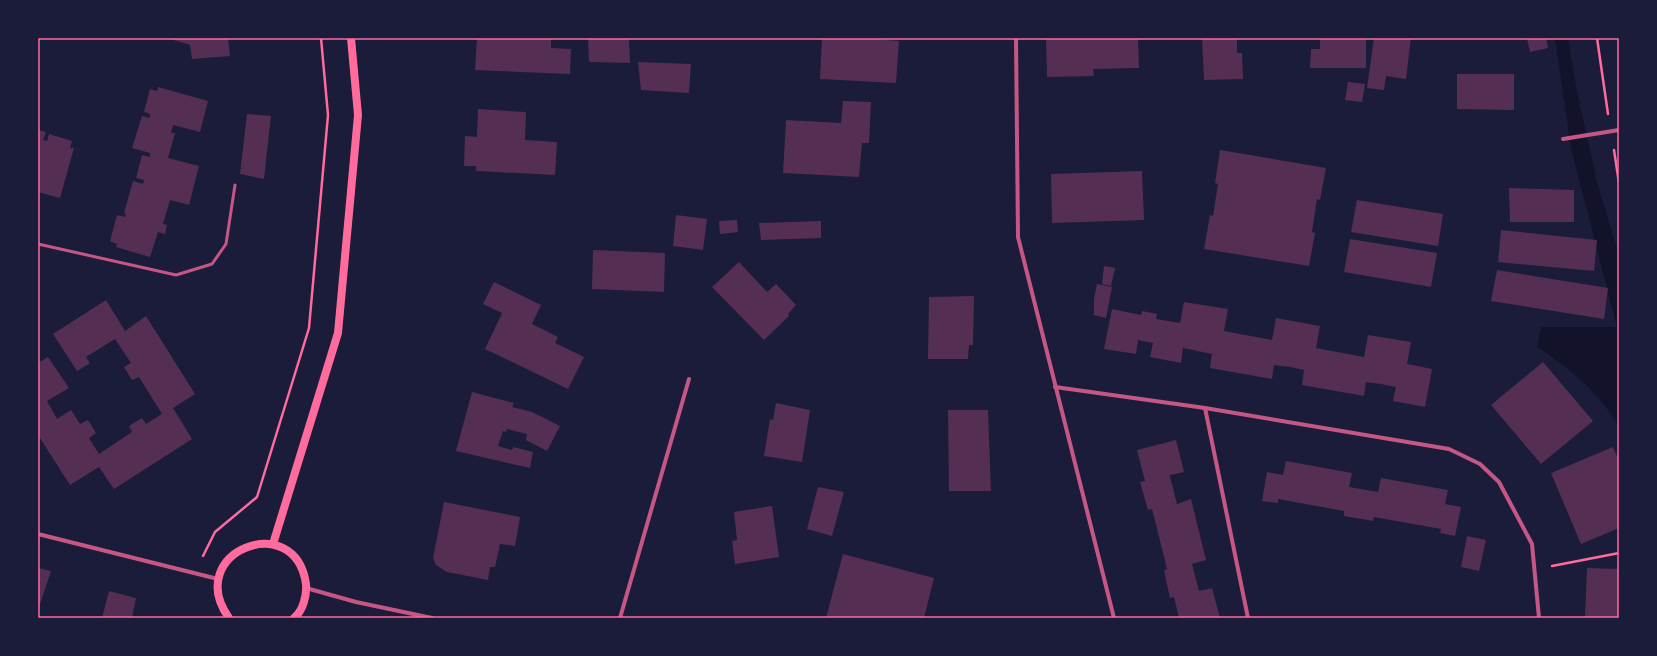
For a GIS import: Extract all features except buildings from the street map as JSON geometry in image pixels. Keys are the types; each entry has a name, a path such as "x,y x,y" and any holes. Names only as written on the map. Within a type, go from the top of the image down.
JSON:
{"main road":[{"path":"273,544 338,333 358,114 351,38"},
{"path":"229,618 222,608 217,594 218,580 223,566 232,554 244,547 258,543 273,544 286,550 297,560 304,573 306,588 304,602 294,618"}],"street":[{"path":"1016,38 1018,237 1114,618"},
{"path":"1563,139 1619,130"},
{"path":"620,618 690,379"},
{"path":"1055,387 1205,408 1449,449 1480,464 1499,482 1532,544 1539,618"},
{"path":"1205,408 1248,618"},
{"path":"38,534 218,580"},
{"path":"306,588 356,602 432,618"}],"lane":[{"path":"38,244 176,275 212,264 226,244 235,185"}],"path":[{"path":"195,574 215,532 256,497 309,328 328,115 321,38"},
{"path":"1597,38 1619,183"},
{"path":"1534,570 1619,553"}],"shaded area":[{"path":"1555,38 1568,38 1576,87 1598,186 1619,255 1619,427 1612,415 1583,382 1572,372 1537,347 1541,327 1617,327 1571,148"}]}
